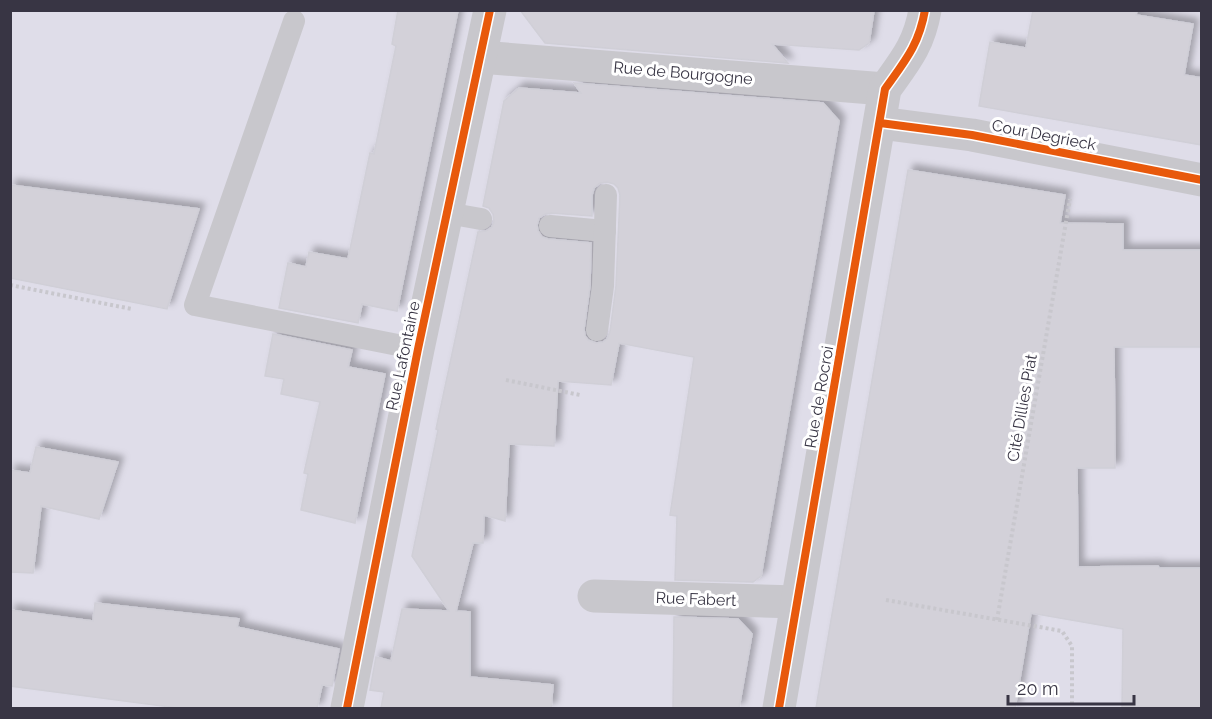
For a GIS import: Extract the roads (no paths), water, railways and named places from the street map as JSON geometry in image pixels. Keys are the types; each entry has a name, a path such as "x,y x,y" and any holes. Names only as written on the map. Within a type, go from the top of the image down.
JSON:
{"street":[{"name":"Rue Lafontaine","path":"347,708 418,349 490,10"},
{"path":"885,89 918,40 925,10"},
{"name":"Rue de Bourgogne","path":"480,57 885,89"},
{"name":"Rue de Rocroi","path":"779,708 885,89"},
{"name":"Cour Degrieck","path":"880,123 972,135 1202,180"},
{"name":"Rue Fabert","path":"594,596 797,602"}],"lane":[{"path":"294,21 195,305 418,349"},
{"path":"597,330 603,286 606,195"},
{"path":"447,213 481,219"},
{"path":"550,226 605,231"}]}
